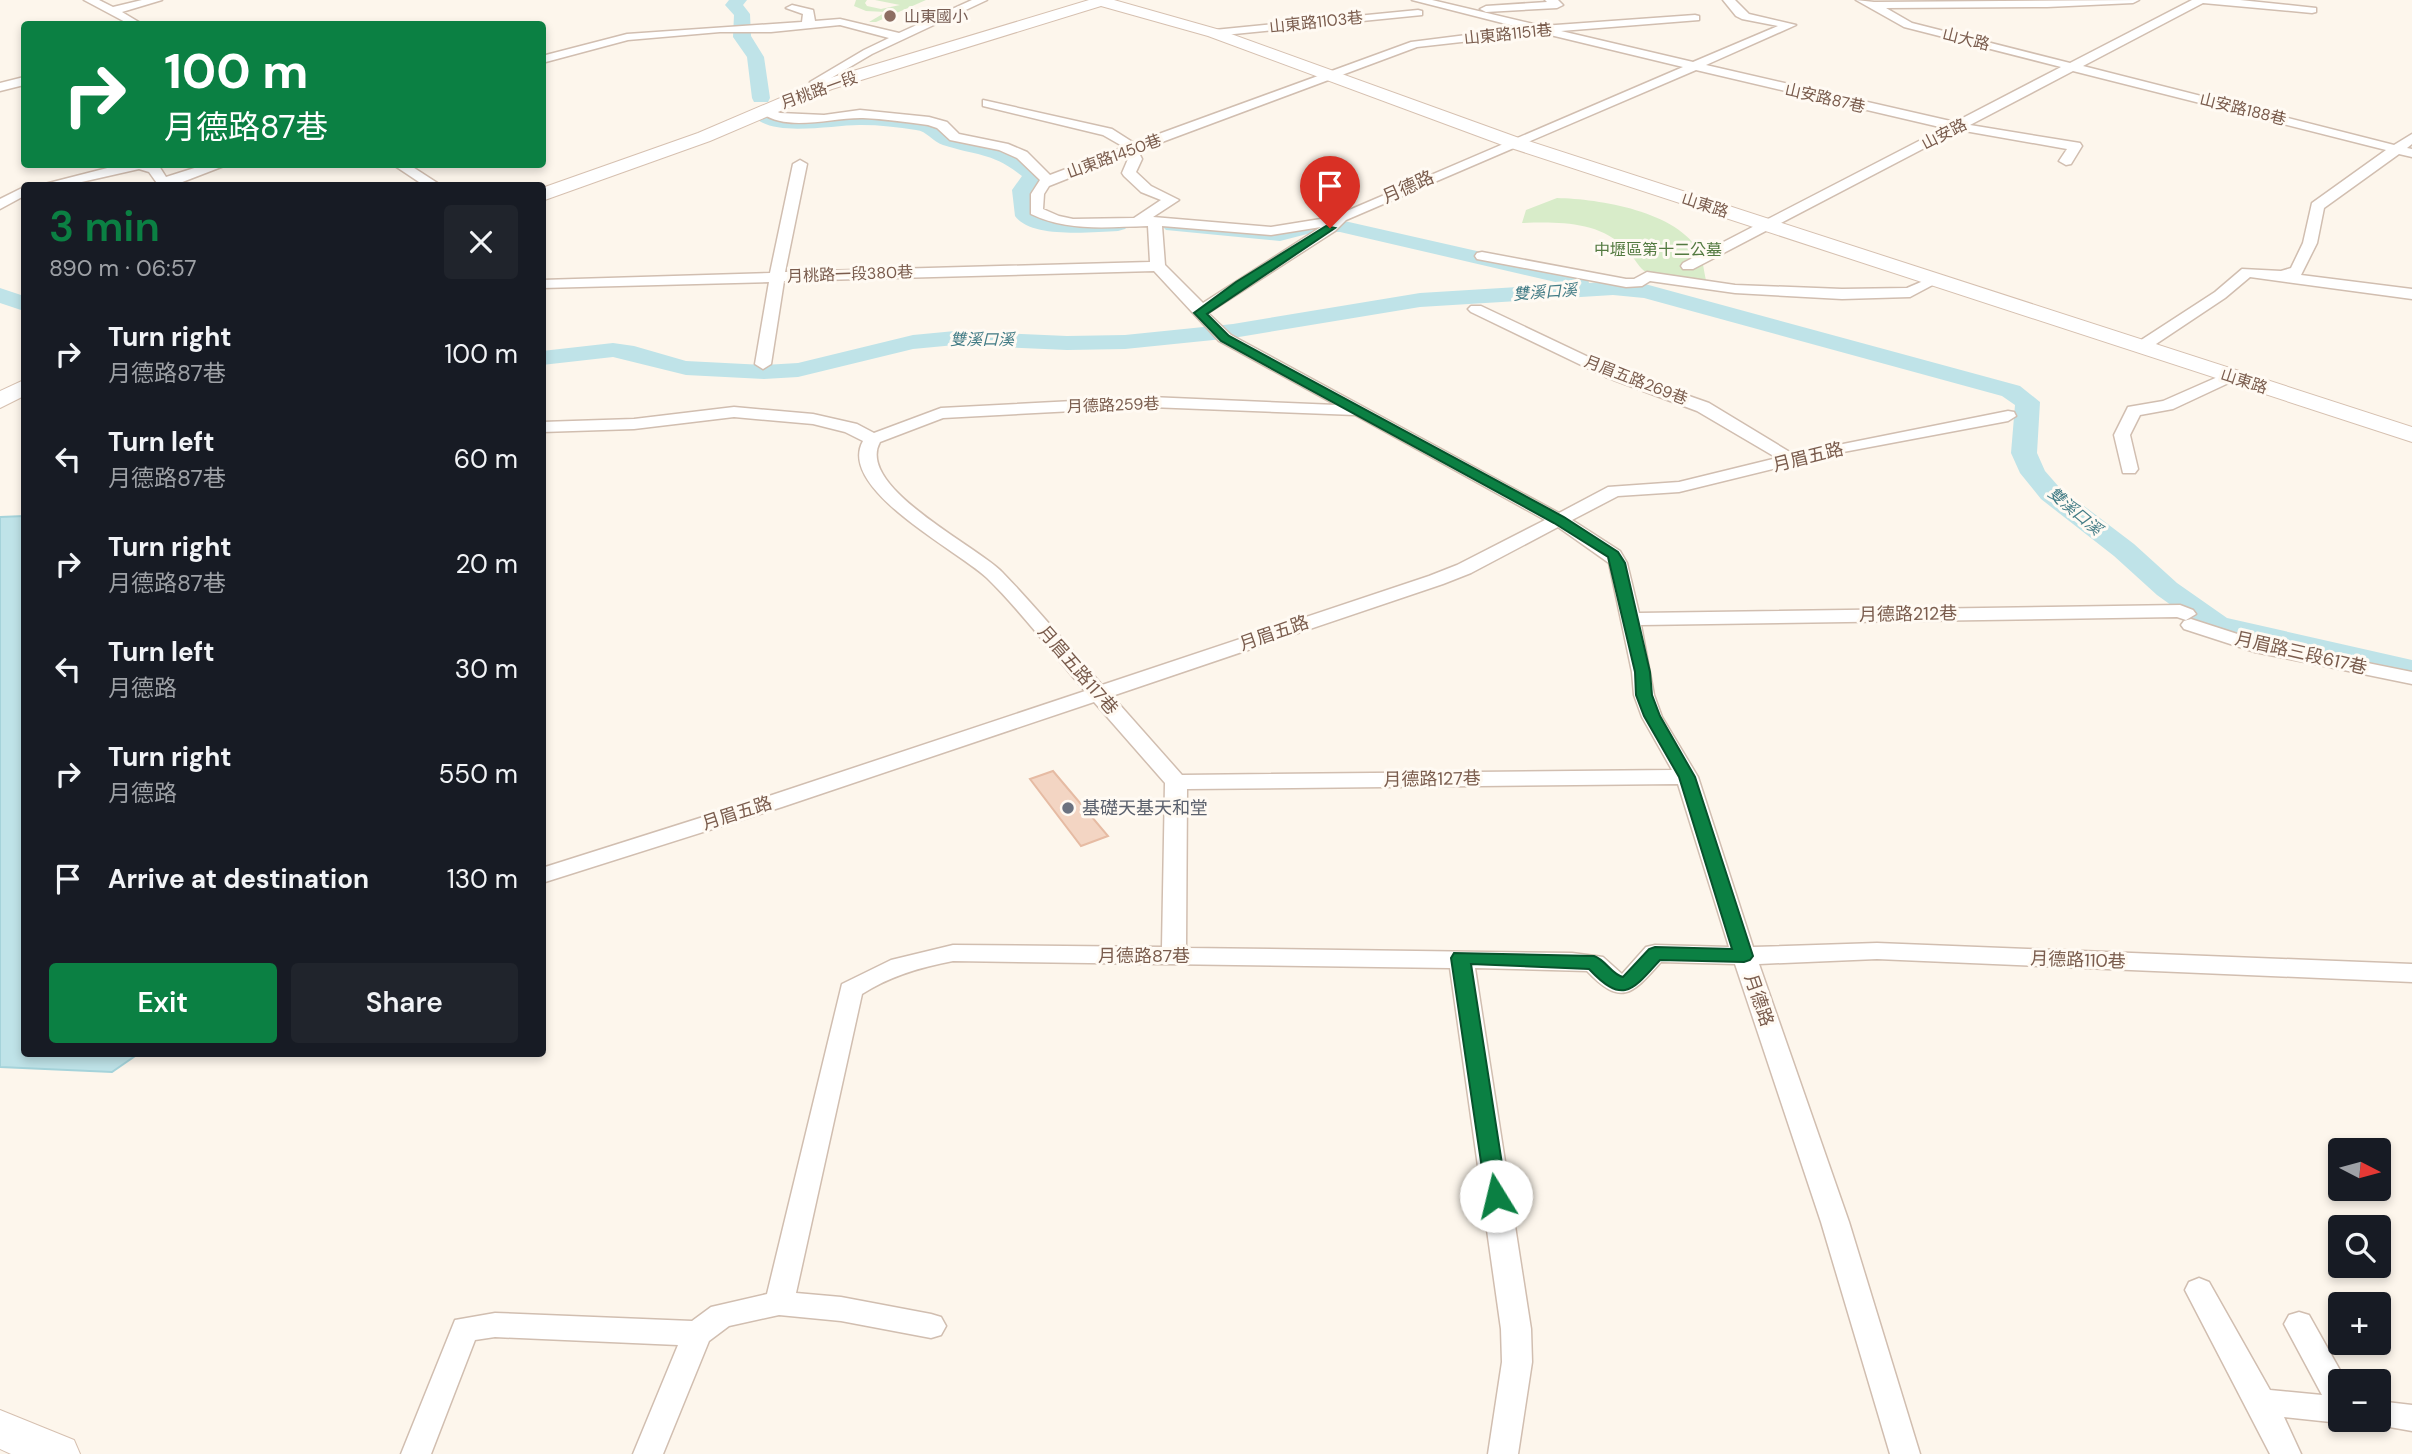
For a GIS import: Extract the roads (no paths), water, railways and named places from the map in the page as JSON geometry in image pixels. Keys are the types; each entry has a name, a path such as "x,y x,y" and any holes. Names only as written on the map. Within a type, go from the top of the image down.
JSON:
{"street":[{"path":"90,0 131,21"},
{"path":"111,10 156,0"},
{"path":"821,84 899,37 981,0"},
{"name":"山東路","path":"1098,0 1214,33 1512,142 2412,435"},
{"name":"月桃路一段","path":"546,189 607,170 821,84 1098,0"},
{"path":"1418,0 1456,10 1557,5 1551,0"},
{"path":"1511,8 1524,0"},
{"name":"月德路","path":"1729,0 1740,14 1746,17 1790,26 1512,142 1332,225 1200,313 1219,332 1358,412 1559,520 1613,555 1618,563 1642,672 1644,695 1652,716 1687,777 1744,956 1835,1223 1905,1454"},
{"name":"山大路","path":"1861,0 1875,5 1908,25 2074,67"},
{"path":"1875,5 2047,4 2133,0"},
{"path":"2202,0 2312,10"},
{"name":"山安路","path":"1688,266 2202,0"},
{"path":"793,8 809,12 809,22 805,26"},
{"name":"山安路87巷","path":"1456,10 1926,121 2075,146 2066,161"},
{"name":"山東路1103巷","path":"1214,33 1418,13"},
{"name":"山東路1151巷","path":"1326,76 1415,44 1640,20 1695,18"},
{"path":"546,59 627,37 840,22 899,37"},
{"name":"山安路188巷","path":"2074,67 2412,153"},
{"name":"山東路1450巷","path":"1150,224 1073,223 1043,216 1037,211 1035,194 1049,181 1326,76"},
{"path":"1,87 21,82"},
{"name":"月桃路一段","path":"546,193 764,110 821,84"},
{"path":"987,103 1107,132 1133,150 1135,159 1129,173 1146,189 1172,200 1140,218 1150,224 1271,231 1332,225"},
{"path":"764,110 777,117 824,119 860,114 929,121 942,125 955,137 1003,147 1022,155 1049,181"},
{"path":"2282,276 2297,271 2310,243 2317,206 2412,138"},
{"path":"763,364 777,276 800,164"},
{"path":"61,182 125,168"},
{"path":"150,168 154,169 163,182"},
{"path":"170,182 211,168"},
{"path":"405,168 429,182"},
{"path":"0,205 21,193"},
{"path":"1150,224 1158,266 1202,310"},
{"path":"1482,256 1626,283 1637,283 1647,276 1735,289 1800,293 1893,295 1910,292 1935,280"},
{"name":"月桃路一段380巷","path":"546,284 1158,266"},
{"path":"2141,347 2220,295 2247,272 2412,294"},
{"name":"月眉五路269巷","path":"1476,309 1612,374 1703,407 1779,451 1791,461"},
{"path":"2129,469 2122,435 2134,411 2167,405 2230,377"},
{"path":"0,391 21,380"},
{"path":"0,401 21,389"},
{"name":"月德路259巷","path":"873,439 941,412 1150,402 1358,412"},
{"path":"546,427 634,424 734,412 813,419 851,428 873,439"},
{"name":"月眉五路","path":"546,875 1445,576 1614,491 1679,487 1838,448 2008,416"},
{"name":"月眉五路117巷","path":"873,439 867,448 868,461 871,471 883,486 908,512 993,573 1176,782"},
{"name":"月德路212巷","path":"1630,619 2180,611 2188,620"},
{"name":"月眉路三段617巷","path":"2188,620 2255,646 2412,678"},
{"name":"月德路127巷","path":"1176,782 1687,777"},
{"path":"1174,956 1176,782"},
{"name":"月德路110巷","path":"1744,956 1877,951 2412,974"},
{"name":"月德路87巷","path":"779,1303 851,990 864,980 927,957 953,953 1461,958 1594,962 1611,981 1627,984 1655,953 1744,956"},
{"path":"1461,958 1516,1329 1517,1362 1503,1454"},
{"path":"2199,1290 2261,1402 2286,1454"},
{"path":"648,1454 697,1333 721,1316 779,1303 841,1309 931,1326"},
{"path":"2299,1324 2328,1377"},
{"path":"416,1454 465,1329 495,1325 697,1333"},
{"path":"2261,1402 2328,1409"},
{"path":"2391,1416 2412,1418"},
{"path":"0,1429 58,1454"}],"water":[{"path":"21,516 21,1057 134,1057 112,1072 0,1067 0,517"}],"waterway":[{"path":"739,0 733,5 742,14 742,37 756,57 761,98"},
{"path":"762,115 772,120 819,123 860,119 929,127 947,140 1000,152 1033,175 1022,190 1025,216 1059,226 1118,225"},
{"path":"1173,226 1280,235 1314,226 1340,226 1579,281"},
{"name":"雙溪口溪","path":"546,358 613,350 634,353 686,368 764,372 798,370 913,342 955,338 1067,343 1125,342 1233,331 1420,300 1613,288 1645,291 2011,391 2028,402 2024,453 2033,473 2050,493 2124,550 2167,589 2217,625 2412,669"},
{"name":"雙溪口溪","path":"0,295 21,303"}],"place":[{"name":"山東國小","path":"890,16"},
{"name":"基礎天基天和堂","path":"1068,808"}],"park label":[{"name":"中壢區第十二公墓","path":"1658,249"}]}
